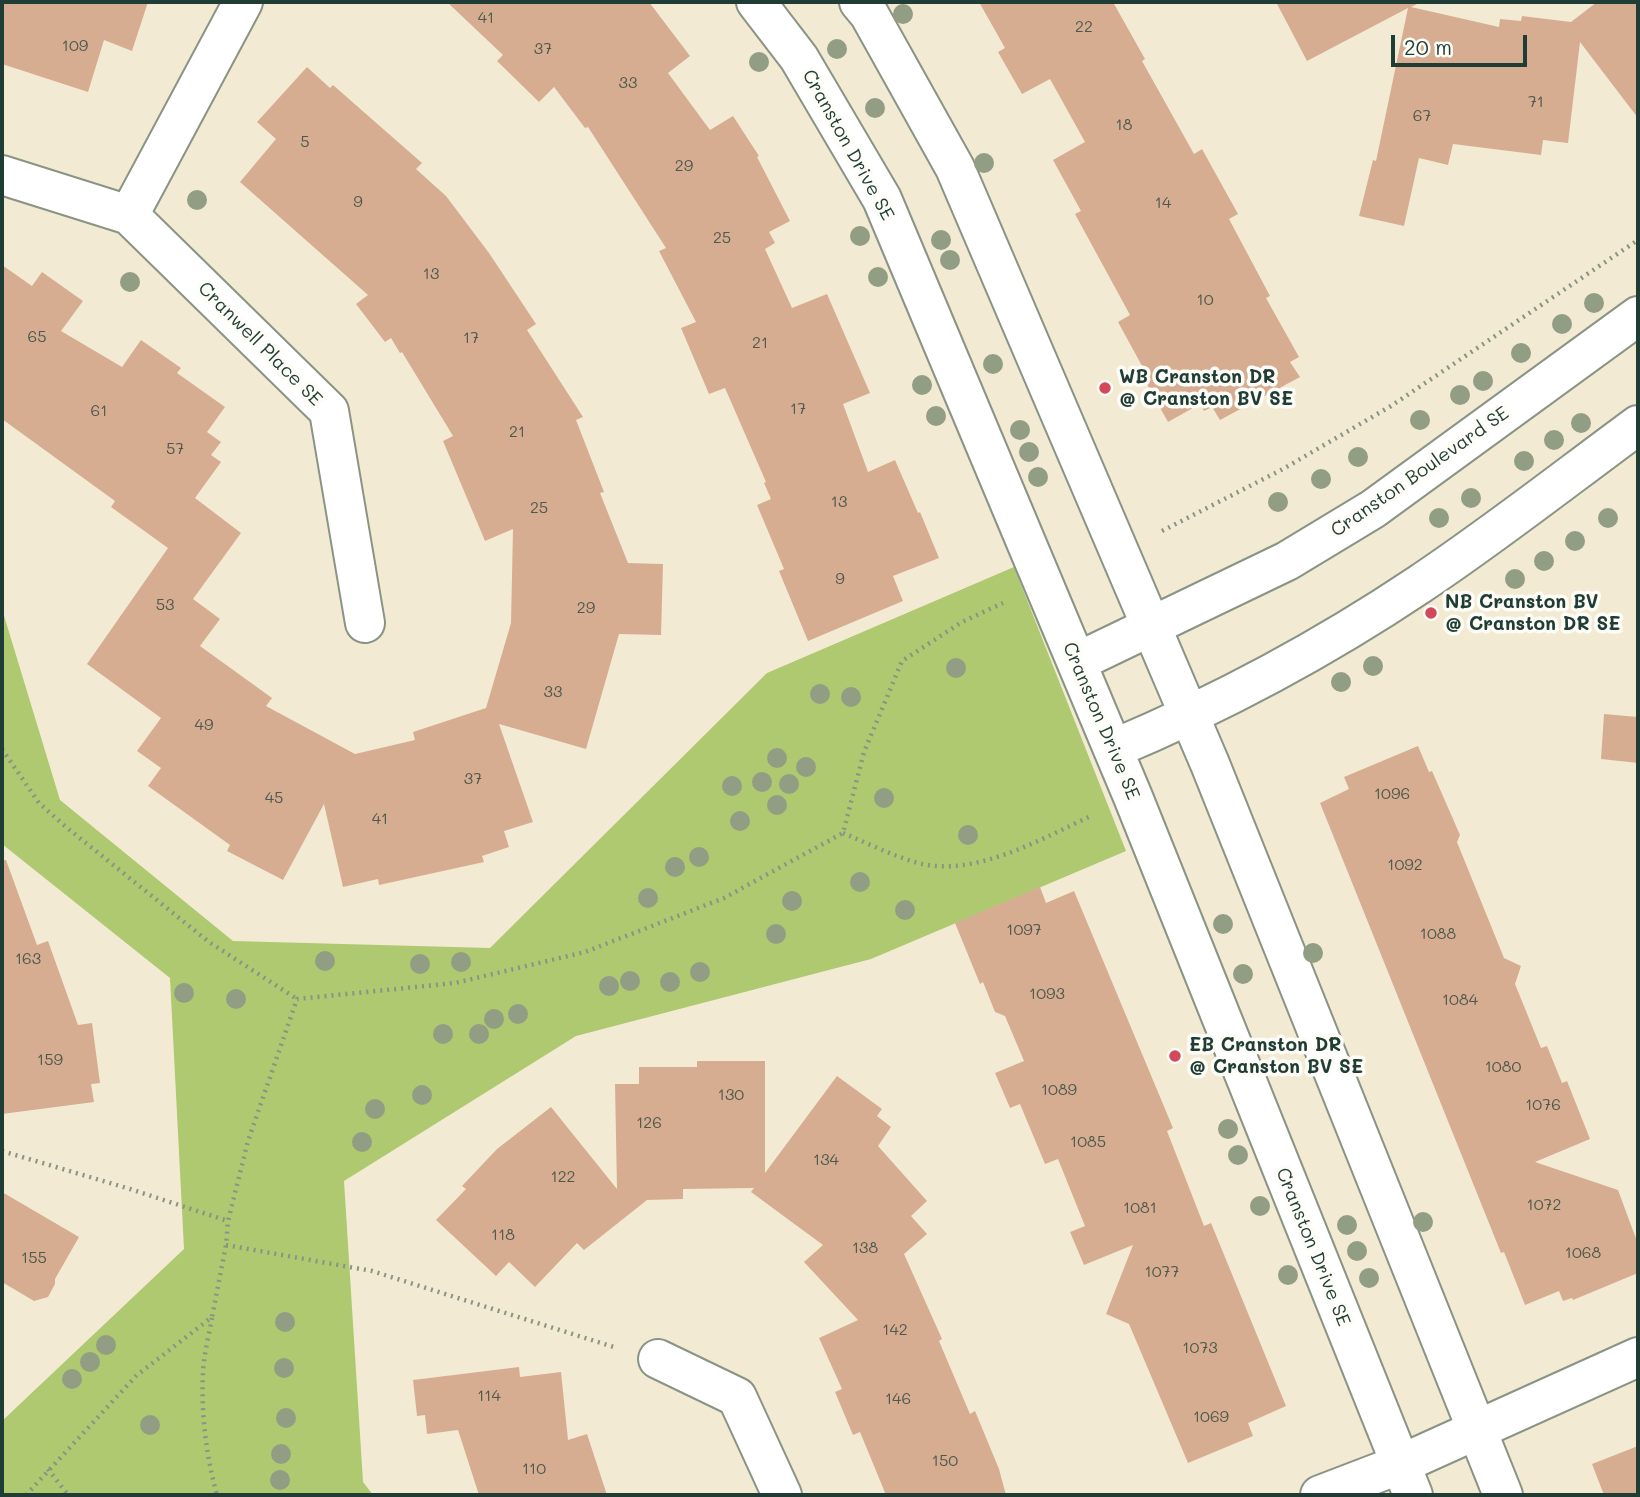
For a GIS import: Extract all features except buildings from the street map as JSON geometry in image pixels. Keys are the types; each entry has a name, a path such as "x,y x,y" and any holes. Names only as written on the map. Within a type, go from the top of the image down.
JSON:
{"street":[{"path":"129,215 243,2"},
{"name":"Cranston Drive SE","path":"755,2 799,58 882,199 1113,749 1407,1480"},
{"path":"859,2 869,13 955,168 1210,764 1503,1495"},
{"name":"Cranwell Place SE","path":"2,175 129,215 329,411 365,623"},
{"name":"Cranston Boulevard SE","path":"1077,662 1287,561 1373,509 1638,316"},
{"path":"1113,749 1189,717 1322,645 1421,583 1638,425"},
{"path":"1320,1495 1407,1480 1478,1428 1638,1357"},
{"path":"657,1359 737,1397 782,1495"}],"path":[{"path":"1162,531 1283,469 1391,406 1638,240"},
{"path":"2,748 39,803 66,827 209,942 297,999 455,983 585,952 724,898 843,833 864,752 902,661 962,622 1003,603"},
{"path":"843,833 919,863 959,866 1013,852 1091,816"},
{"path":"217,1495 207,1460 203,1370 228,1221 248,1141 297,999"},
{"path":"2,1151 228,1221"},
{"path":"226,1245 372,1271 598,1343 657,1359"},
{"path":"26,1495 136,1376 212,1317"},
{"path":"48,1469 68,1495"}],"green space":[{"path":"1014,567 1126,851 871,959 576,1036 344,1181 363,1482 373,1495 2,1495 2,1421 184,1249 170,978 2,844 2,609 60,800 233,941 490,948 767,673"}],"place":[{"name":"WB Cranston DR @ Cranston BV SE","path":"1105,388"},
{"name":"NB Cranston BV @ Cranston DR SE","path":"1431,613"},
{"name":"EB Cranston DR @ Cranston BV SE","path":"1175,1056"}]}
